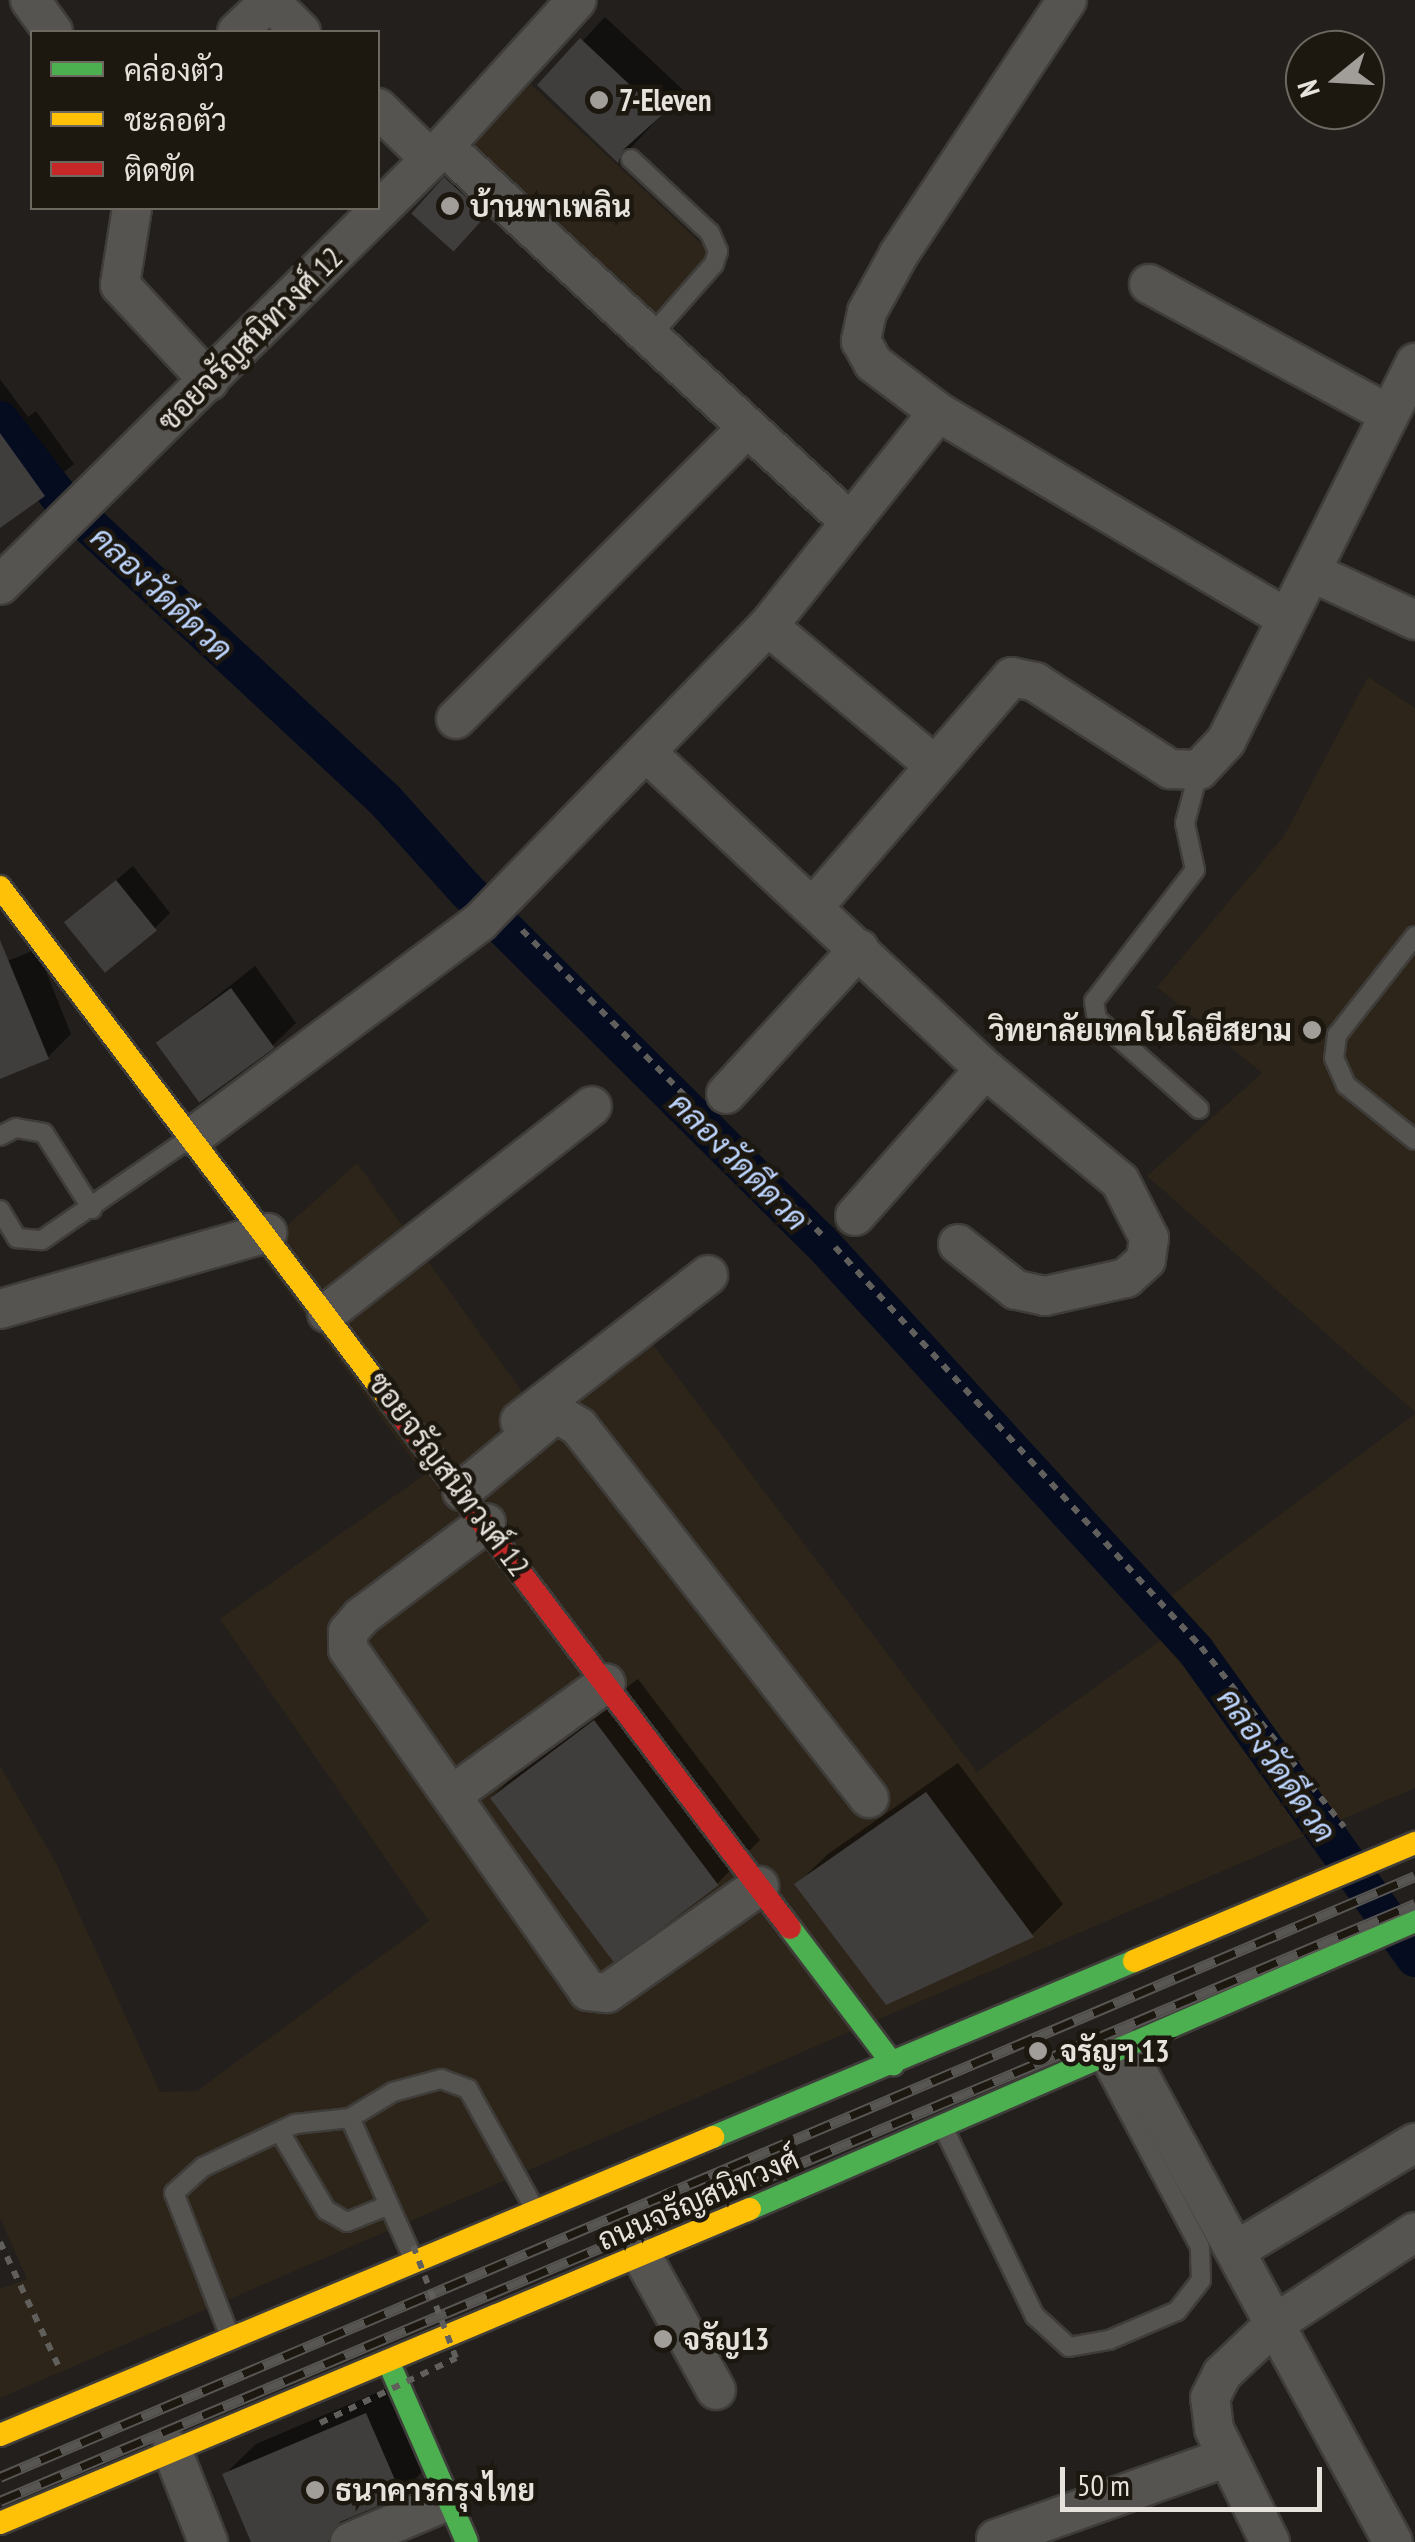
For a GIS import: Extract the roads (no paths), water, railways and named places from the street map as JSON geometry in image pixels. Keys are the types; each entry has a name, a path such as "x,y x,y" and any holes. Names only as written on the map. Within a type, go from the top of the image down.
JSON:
{"main road":[{"name":"ซอยจรัญสนิทวงศ์ 12","path":"0,887 267,1232 893,2064"},
{"name":"ถนนจรัญสนิทวงศ์","path":"0,2436 231,2339 413,2250 538,2213 1415,1843"},
{"name":"ถนนจรัญสนิทวงศ์","path":"15,2525 172,2450 642,2256 1400,1927"},
{"path":"388,2361 445,2502 466,2542"}],"street":[{"path":"30,0 51,30"},
{"name":"ซอยจรัญสนิทวงศ์ 12","path":"0,585 437,153 578,0"},
{"path":"1067,0 868,312 862,341 874,363 938,412 1285,618"},
{"path":"239,30 270,1 299,30"},
{"path":"380,110 437,153 850,522"},
{"path":"132,210 120,286 209,381"},
{"path":"1149,284 1399,406"},
{"path":"815,905 1012,677 1035,682 1170,770 1199,770 1226,741 1285,618 1399,406 1415,362"},
{"path":"194,1136 490,911 648,754 768,626 938,412"},
{"path":"456,718 746,428"},
{"path":"1311,572 1415,620"},
{"path":"768,626 933,764"},
{"path":"648,754 815,905 985,1070 1120,1181 1140,1209 1149,1238 1146,1260 1107,1286 1045,1296 1016,1290 958,1244"},
{"path":"726,1094 859,949"},
{"path":"854,1216 985,1070"},
{"path":"327,1313 592,1106"},
{"path":"0,1308 267,1232"},
{"path":"456,1483 708,1275"},
{"path":"456,1483 549,1419 561,1416 579,1427 869,1798"},
{"path":"486,1523 348,1632 348,1648 588,1992 607,1992 759,1886"},
{"path":"452,1796 606,1683"},
{"path":"1112,2053 1235,2251 1393,2542"},
{"path":"1235,2251 1415,2143"},
{"path":"1270,2542 1227,2457 1210,2398 1222,2374 1276,2323 1415,2232"},
{"path":"642,2256 716,2390"},
{"path":"172,2450 208,2542"},
{"path":"996,2539 1227,2457"},
{"path":"350,2542 445,2502"}],"lane":[{"path":"631,159 710,233 718,251 714,264 648,339"},
{"path":"1199,770 1185,823 1195,870 1094,1001 1097,1019 1199,1109"},
{"path":"1415,936 1336,1035 1334,1058 1346,1085 1415,1140"},
{"path":"0,1136 16,1128 44,1133 92,1208"},
{"path":"0,1210 17,1238 29,1241 92,1208 194,1136"},
{"path":"943,2126 1035,2316 1068,2347 1109,2340 1177,2311 1201,2280 1200,2247 1112,2053"},
{"path":"231,2339 174,2193 203,2167 280,2132 350,2118 393,2092 441,2079 468,2089 538,2213"},
{"path":"350,2118 413,2250"},
{"path":"280,2132 326,2210 346,2222 390,2205"}],"waterway":[{"name":"คลองวัดดีดวด","path":"0,420 60,498 385,800 467,891 819,1240 1196,1651 1415,1958"}],"railway":[{"path":"0,2477 1415,1876"},
{"path":"0,2501 1415,1904"}],"place":[{"name":"7-Eleven","path":"599,100"},
{"name":"บ้านพาเพลิน","path":"450,206"},
{"name":"วิทยาลัยเทคโนโลยีสยาม","path":"1312,1030"},
{"name":"จรัญฯ 13","path":"1038,2051"},
{"name":"จรัญ13","path":"663,2339"},
{"name":"ธนาคารกรุงไทย","path":"315,2490"}]}
